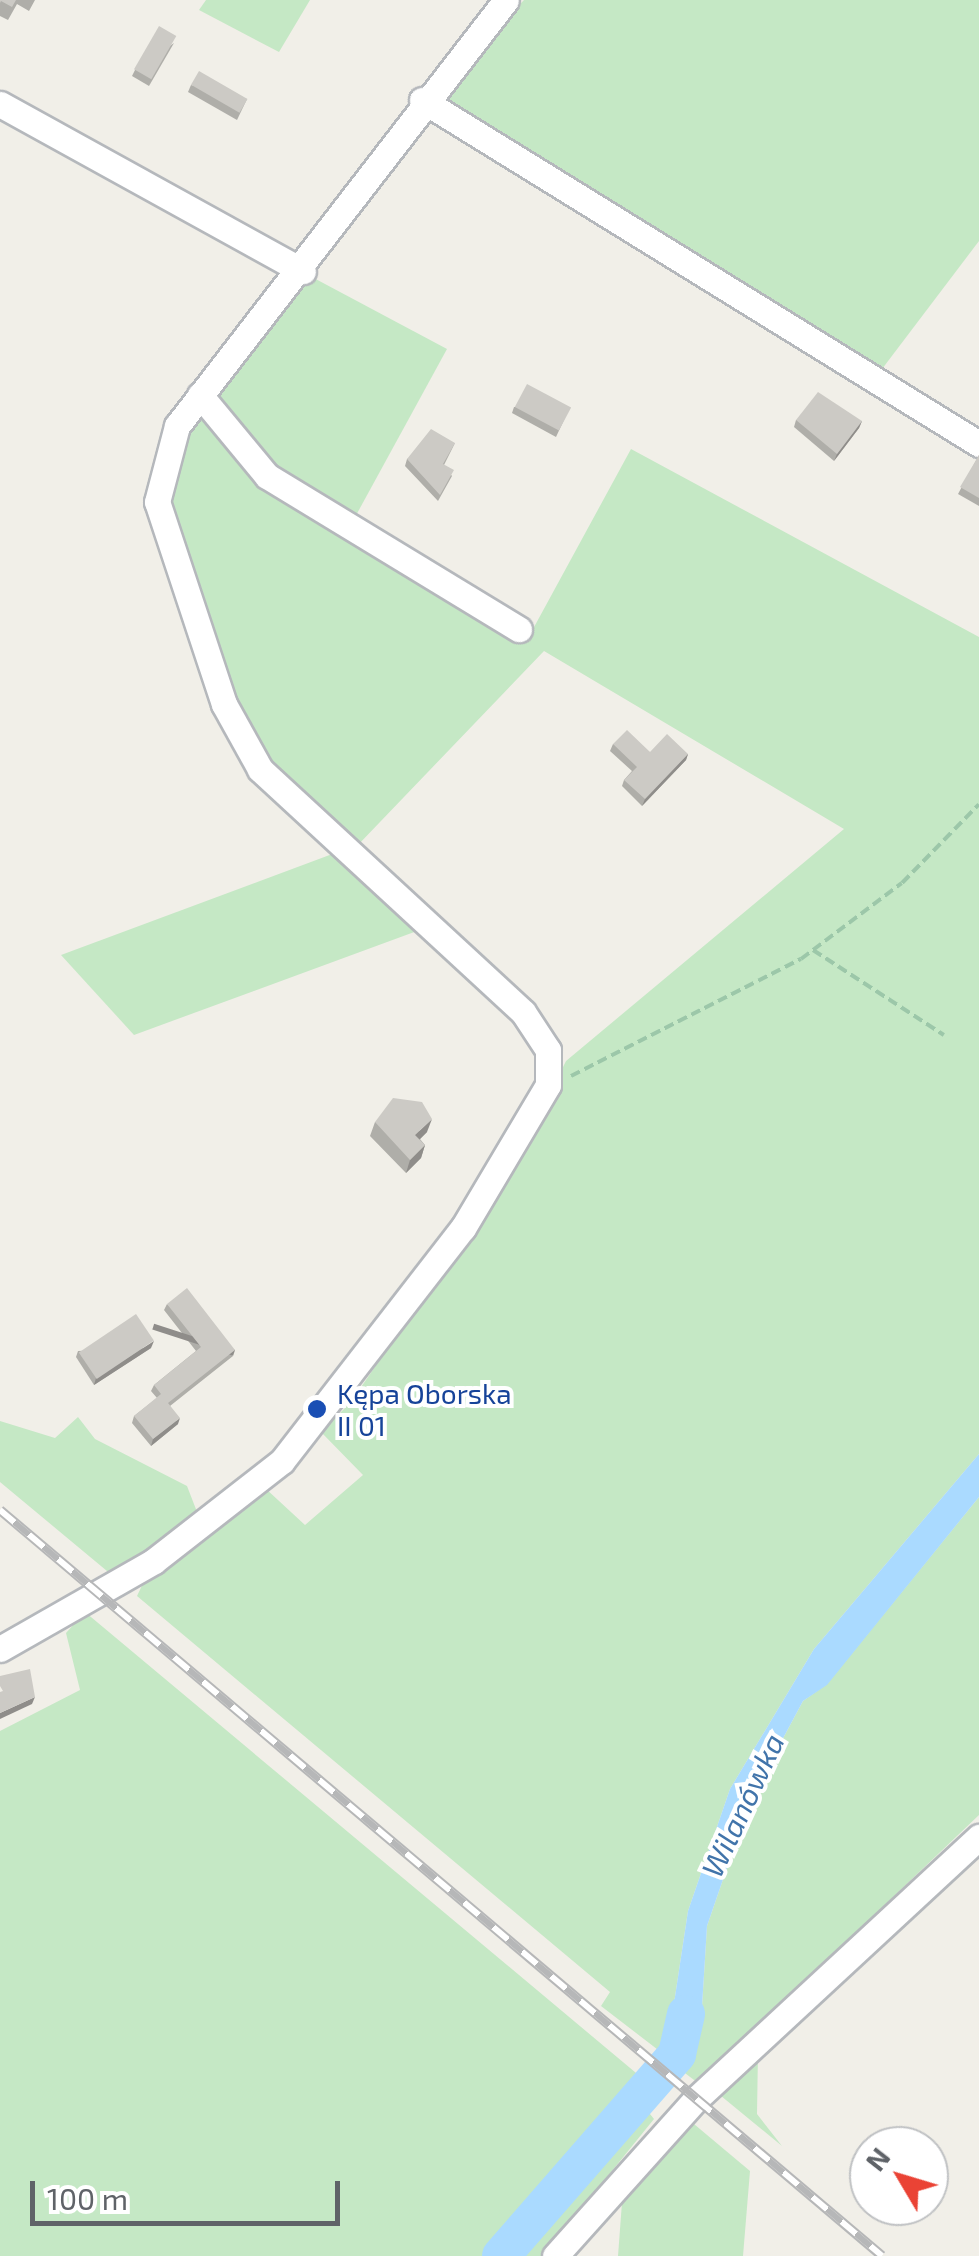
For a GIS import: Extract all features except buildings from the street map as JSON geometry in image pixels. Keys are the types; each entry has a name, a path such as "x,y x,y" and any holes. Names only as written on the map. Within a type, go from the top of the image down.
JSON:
{"street":[{"path":"0,1649 154,1561 292,1450 464,1228 548,1086 548,1050 523,1012 260,769 240,739 157,502 165,453 200,395 303,271 422,100 506,0"},
{"path":"422,100 979,444"},
{"path":"0,104 303,271"},
{"path":"200,395 267,476 519,629"},
{"path":"555,2256 696,2098 979,1837"}],"path":[{"path":"548,1086 658,1039 813,950 902,884 979,804"},
{"path":"813,950 944,1034"}],"green space":[{"path":"206,0 310,0 279,52 199,10"},
{"path":"524,0 979,0 979,241 879,373 442,107 445,85"},
{"path":"310,276 447,349 354,519 274,469 215,405 215,392"},
{"path":"202,410 265,481 527,640 631,449 979,637 979,1454 814,1649 730,1789 688,1911 666,2056 601,2006 610,1992 137,1596 148,1573 265,1488 305,1525 363,1475 321,1432 351,1402 521,1152 566,1061 844,829 544,651 357,846 258,750 211,667 169,489 184,430"},
{"path":"335,853 417,931 134,1035 61,955"},
{"path":"78,1417 95,1439 187,1486 199,1517 113,1576 0,1482 0,1421 55,1438"},
{"path":"979,1497 979,1815 698,2083 677,2067 701,2023 707,1926 751,1798 803,1701 827,1684"},
{"path":"85,1612 654,2088 642,2104 654,2119 543,2256 0,2256 0,1731 80,1690 66,1633"},
{"path":"758,2052 757,2114 782,2146 715,2091"},
{"path":"688,2119 750,2171 743,2256 618,2256 623,2189"}],"water":[{"path":"979,1454 979,1497 827,1685 803,1701 751,1798 707,1926 701,2023 677,2067 666,2056 688,1911 730,1789 814,1649"}],"waterway":[{"name":"Wilanówka","path":"501,2256 677,2054 686,2014"}],"railway":[{"path":"0,1510 882,2256"}],"place":[{"name":"Kępa Oborska II 01","path":"317,1409"}]}
